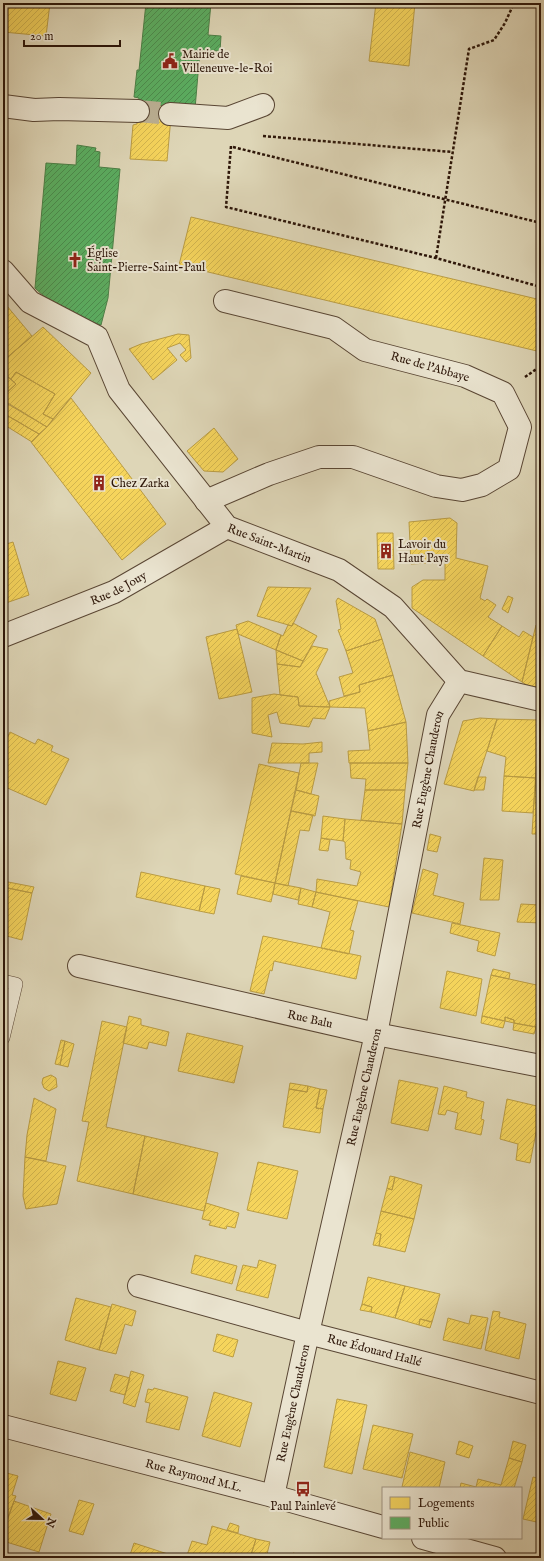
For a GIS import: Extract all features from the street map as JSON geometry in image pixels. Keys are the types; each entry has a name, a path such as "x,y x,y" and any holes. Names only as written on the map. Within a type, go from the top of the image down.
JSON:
{"street":[{"path":"170,114 228,118 262,105"},
{"path":"3,106 34,110 59,109 138,111"},
{"name":"Rue Saint-Martin","path":"3,271 30,302 97,337 119,390 227,527 339,570 393,607 459,681"},
{"name":"Rue de l'Abbaye","path":"206,501 269,474 319,457 353,457 436,486 462,490 482,485 509,469 520,427 503,393 465,376 366,350 334,328 224,301"},
{"name":"Rue de Jouy","path":"3,636 114,592 227,527"},
{"path":"459,681 541,700"},
{"name":"Rue Eugène Chauderon","path":"274,1496 308,1333 376,1034 438,715 459,681"},
{"name":"Rue Balu","path":"79,966 376,1034 541,1066"},
{"name":"Rue Édouard Hallé","path":"139,1286 308,1333 541,1393"},
{"name":"Rue Raymond M.L.","path":"3,1426 274,1496 382,1527"},
{"path":"427,1539 495,1558"}],"lane":[{"path":"3,981 16,984 3,1038"}],"path":[{"path":"436,258 469,48 494,40 505,23 514,3"},
{"path":"228,118 231,146 226,207 436,258 541,287"},
{"path":"262,136 452,152"},
{"path":"231,146 541,223"}],"building: Logements":[{"path":"3,3 50,3 46,36 3,32"},
{"path":"376,3 415,3 409,66 369,61"},
{"path":"138,103 172,106 167,161 130,159 133,125 137,124"},
{"path":"191,217 541,300 541,352 179,265"},
{"path":"7,306 32,336 3,361 3,309"},
{"path":"43,327 91,373 53,419 43,414 55,394 16,372 11,379 3,373 3,361"},
{"path":"178,334 189,335 191,358 186,362 180,355 186,350 180,343 167,348 177,360 153,380 129,349 141,344"},
{"path":"16,372 55,394 43,414 53,419 47,427 3,400 3,396 16,384 11,379"},
{"path":"3,373 16,384 3,396"},
{"name":"Chez Zarka","path":"71,398 166,524 122,560 31,442 47,427"},
{"path":"6,403 47,427 39,434 3,413 3,408"},
{"path":"3,413 39,434 32,442 3,424"},
{"path":"214,428 238,459 223,472 204,471 187,451"},
{"path":"450,518 457,523 456,558 488,566 480,598 485,601 487,599 496,605 488,617 502,626 483,656 412,608 412,587 423,580 445,580 445,562 411,564 409,522"},
{"name":"Lavoir du Haut Pays","path":"377,533 393,533 394,569 378,569"},
{"path":"13,542 29,595 3,604 3,545"},
{"path":"268,587 311,588 292,626 257,616"},
{"path":"508,596 513,598 508,613 502,609"},
{"path":"338,598 375,619 382,639 346,651 338,630 341,629 336,601"},
{"path":"248,621 281,635 276,650 238,634 236,625"},
{"path":"293,623 317,636 303,661 276,650 281,635 283,636 288,625 292,626"},
{"path":"536,625 541,626 541,694 522,682"},
{"path":"502,626 519,637 523,631 533,637 522,682 483,656"},
{"path":"237,629 252,692 219,699 206,637"},
{"path":"382,639 393,675 359,685 360,692 344,696 339,677 353,673 346,651"},
{"path":"312,646 328,649 316,673 330,707 299,706 298,697 280,695 277,664 300,667"},
{"path":"276,650 303,661 300,667 277,664"},
{"path":"393,675 406,722 368,731 365,708 330,707 329,701 360,692 359,685"},
{"path":"274,694 298,697 299,706 330,707 325,719 313,718 309,727 280,723 277,712 268,715 272,737 252,733 252,698"},
{"path":"480,718 497,719 474,791 444,784 463,721"},
{"path":"497,719 539,720 536,778 504,776 506,757 487,751"},
{"path":"539,720 541,720 541,834 532,834"},
{"path":"406,722 408,763 349,763 348,751 370,750 368,731"},
{"path":"10,732 35,744 38,739 53,746 51,751 69,759 46,805 3,786 3,747"},
{"path":"322,742 322,752 309,753 309,763 268,763 272,743 303,744"},
{"path":"301,763 318,763 311,794 296,790"},
{"path":"350,763 408,763 405,790 365,790 366,779 351,778"},
{"path":"259,764 299,773 275,883 235,874"},
{"path":"504,776 536,778 533,813 502,811"},
{"path":"478,777 486,777 484,790 474,790"},
{"path":"296,790 319,796 315,816 291,811"},
{"path":"365,790 405,790 402,824 361,820"},
{"path":"291,811 313,815 309,831 300,830 288,886 275,883"},
{"path":"323,816 345,819 343,841 321,838"},
{"path":"345,819 402,824 389,907 316,892 317,879 357,886 361,872 350,869 351,860 346,859 345,842 343,841"},
{"path":"430,834 441,837 437,852 427,850"},
{"path":"321,838 330,840 328,851 319,850"},
{"path":"484,858 503,860 499,900 480,900"},
{"path":"423,869 438,874 433,895 464,903 460,924 412,913"},
{"path":"141,872 205,886 199,911 136,897"},
{"path":"241,876 275,883 271,902 237,894"},
{"path":"3,881 34,887 32,893 3,887"},
{"path":"275,883 301,888 298,900 273,894"},
{"path":"205,886 220,889 214,914 199,911"},
{"path":"3,887 32,893 22,940 3,935"},
{"path":"301,888 316,892 312,907 298,904"},
{"path":"316,892 358,901 350,930 354,931 349,954 321,948 330,912 312,907"},
{"path":"521,904 541,905 541,923 517,922"},
{"path":"452,923 500,933 495,956 477,951 479,941 450,933"},
{"path":"263,936 361,956 356,979 274,961 272,971 270,970 264,994 250,991"},
{"path":"493,969 510,973 509,979 491,975"},
{"path":"447,971 482,979 476,1016 440,1008"},
{"path":"491,975 541,986 541,1000 536,1027 514,1023 514,1020 505,1017 505,1021 482,1016"},
{"path":"129,1016 141,1019 141,1025 169,1032 166,1046 149,1042 147,1049 123,1043"},
{"path":"482,1016 505,1021 503,1028 481,1023"},
{"path":"505,1017 514,1020 514,1023 505,1021"},
{"path":"102,1021 127,1027 106,1127 145,1136 133,1194 77,1181 89,1122 82,1121"},
{"path":"514,1023 536,1027 534,1034 513,1030"},
{"path":"187,1033 243,1046 234,1083 178,1071"},
{"path":"61,1040 65,1041 60,1065 55,1064"},
{"path":"65,1041 74,1044 68,1067 60,1065"},
{"path":"51,1075 56,1078 57,1087 49,1091 44,1088 42,1083 43,1078"},
{"path":"399,1080 438,1088 428,1131 391,1123"},
{"path":"290,1083 308,1086 307,1092 289,1089"},
{"path":"308,1086 320,1089 316,1108 323,1109 320,1133 283,1127 289,1089 307,1092"},
{"path":"444,1086 467,1092 466,1097 484,1102 481,1119 484,1120 481,1135 455,1129 458,1113 447,1110 445,1115 438,1114"},
{"path":"320,1089 327,1090 323,1109 316,1108"},
{"path":"34,1098 56,1109 46,1161 25,1157 27,1135"},
{"path":"507,1099 541,1107 530,1163 516,1160 518,1144 500,1139"},
{"path":"145,1136 218,1153 204,1211 133,1194"},
{"path":"25,1157 66,1166 57,1204 26,1209 23,1196"},
{"path":"258,1162 298,1171 287,1219 247,1210"},
{"path":"390,1176 395,1177 392,1190 387,1188"},
{"path":"395,1177 422,1185 414,1219 381,1211 387,1188 392,1190"},
{"path":"206,1203 239,1213 235,1228 227,1226 226,1229 209,1225 211,1221 202,1219"},
{"path":"381,1211 414,1219 405,1252 379,1246 381,1234 376,1233"},
{"path":"376,1233 381,1234 379,1246 373,1245"},
{"path":"541,1249 541,1265 537,1264"},
{"path":"195,1255 237,1266 232,1284 191,1273"},
{"path":"259,1260 276,1265 268,1298 236,1290 243,1265 257,1268"},
{"path":"368,1277 405,1286 395,1318 371,1312 372,1307 362,1304"},
{"path":"405,1286 440,1294 432,1322 420,1319 419,1325 395,1318"},
{"path":"76,1298 111,1307 99,1350 65,1340"},
{"path":"112,1304 136,1311 132,1326 125,1324 116,1354 99,1350"},
{"path":"362,1304 372,1307 371,1312 360,1310"},
{"path":"493,1311 500,1312 499,1317 526,1324 519,1359 485,1350"},
{"path":"471,1315 488,1318 481,1349 443,1340 448,1318 469,1324"},
{"path":"420,1319 432,1322 430,1328 419,1325"},
{"path":"217,1334 238,1340 233,1357 213,1351"},
{"path":"58,1361 86,1368 76,1401 50,1394"},
{"path":"3,1362 7,1363 3,1380"},
{"path":"131,1371 144,1375 135,1407 123,1403"},
{"path":"115,1374 130,1378 125,1395 110,1391"},
{"path":"154,1388 188,1397 179,1430 146,1422 150,1403 145,1402 148,1389 153,1390"},
{"path":"214,1392 252,1403 240,1447 202,1436"},
{"path":"337,1399 367,1405 352,1474 324,1467"},
{"path":"373,1425 413,1434 402,1478 363,1469"},
{"path":"459,1441 473,1446 469,1458 456,1454"},
{"path":"513,1441 526,1445 522,1462 509,1458"},
{"path":"410,1452 445,1462 439,1487 402,1487"},
{"path":"509,1458 522,1462 514,1487 476,1487 478,1479 501,1485"},
{"path":"3,1472 18,1476 12,1495 16,1496 8,1517 3,1515"},
{"path":"533,1477 541,1479 541,1523 523,1519"},
{"path":"461,1483 476,1487 460,1487"},
{"path":"79,1500 94,1504 83,1535 69,1531"},
{"path":"14,1501 51,1514 39,1552 3,1541 3,1533"},
{"path":"230,1523 239,1526 238,1533 227,1530"},
{"path":"212,1526 256,1539 250,1558 186,1558 192,1541 207,1545"},
{"path":"256,1539 270,1542 266,1558 250,1558"},
{"path":"134,1543 180,1558 129,1558"},
{"path":"293,1553 312,1558 291,1558"}],"building: Public":[{"name":"Mairie de Villeneuve-le-Roi","path":"146,3 211,3 208,35 221,36 220,51 200,50 195,109 138,103 139,98 134,97 137,70 139,70"},
{"name":"Église Saint-Pierre-Saint-Paul","path":"77,145 96,148 95,151 100,152 99,167 120,169 108,298 101,325 78,317 48,300 35,288 46,163 76,165"}],"tunnel":[{"path":"138,111 170,114"}],"place":[{"name":"Mairie de Villeneuve-le-Roi","path":"170,61"},
{"name":"Église Saint-Pierre-Saint-Paul","path":"75,260"},
{"name":"Chez Zarka","path":"99,483"},
{"name":"Lavoir du Haut Pays","path":"386,551"},
{"name":"Paul Painlevé","path":"303,1489"}]}
